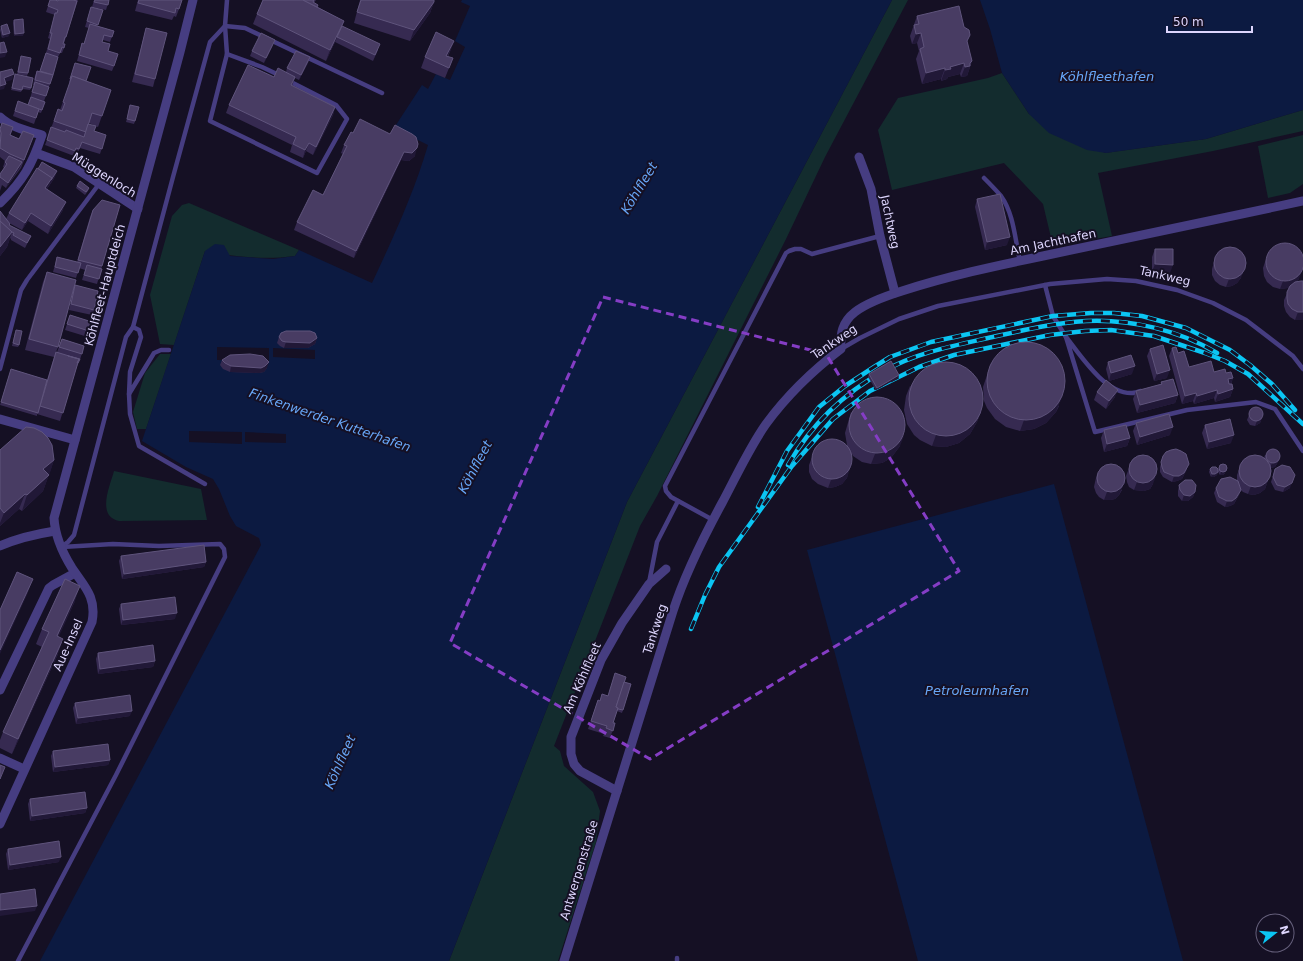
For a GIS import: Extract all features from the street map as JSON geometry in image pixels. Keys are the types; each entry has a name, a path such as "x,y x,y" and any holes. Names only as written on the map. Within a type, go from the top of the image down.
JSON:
{"street":[{"name":"Köhlfleet-Hauptdeich","path":"75,573 61,547 54,518 193,0"},
{"path":"0,117 10,124 42,135 36,153 24,176 0,203"},
{"name":"Müggenloch","path":"36,153 74,167 138,209"},
{"name":"Jachtweg","path":"859,157 871,188 880,236 895,293"},
{"name":"Am Jachthafen","path":"841,350 842,329 846,321 854,312 872,302 895,293 924,284 1020,261 1303,201"},
{"name":"Tankweg","path":"617,791 678,595 713,520 766,424 812,371 841,350"},
{"path":"0,419 75,440"},
{"path":"0,546 19,538 56,531"},
{"name":"Am Köhlfleet","path":"617,791 580,771 574,764 571,754 571,738 601,660 629,611 649,584 666,569"},
{"path":"0,690 48,588 75,573"},
{"name":"Aue-Insel","path":"0,824 92,622 92,607 89,592 75,573"},
{"path":"0,758 24,769"},
{"name":"Antwerpenstraße","path":"564,960 617,791"}],"lane":[{"path":"227,0 225,26 227,54 210,120 317,173 346,119 343,114 336,105 262,67 227,54"},
{"path":"225,26 245,28 382,93"},
{"path":"61,547 74,535 126,337 133,327 210,42 225,26"},
{"path":"984,178 1006,203 1011,218 1020,261"},
{"path":"0,369 21,290 99,184"},
{"path":"713,520 671,497 666,491 665,486 786,254 794,249 812,254 880,236"},
{"name":"Tankweg","path":"841,350 860,338 899,319 938,306 1045,285 1100,280 1136,281 1177,290 1218,305 1246,320 1293,356 1303,369"},
{"path":"1045,285 1053,316 1066,337 1093,372 1114,389 1132,394 1147,390"},
{"path":"133,327 139,330 141,337 130,372 129,394 130,414 138,446 205,484"},
{"path":"1066,337 1095,432 1187,410 1256,402 1275,409 1303,451"},
{"path":"129,394 154,352 169,350"},
{"path":"649,584 657,542 678,501"},
{"path":"18,961 116,775 225,557 224,549 220,544 159,546 113,544 61,547"}],"highlighted area":[{"path":"603,297 826,354 959,571 650,759 450,643"}],"green space":[{"path":"892,0 908,0 825,157 786,239 657,496 640,526 554,746 560,751 564,766 593,792 600,811 596,842 558,961 449,961 627,502"},
{"path":"1002,73 1029,114 1105,153 1206,139 1303,110 1303,131 1213,151 1098,173 1112,236 1053,246 1043,204 1004,163 892,190 878,130 898,98 988,78"},
{"path":"1303,135 1303,184 1290,193 1268,198 1258,146"},
{"path":"189,203 299,250 295,256 272,258 227,255 205,251 174,345 160,344 150,295 172,216 182,205"},
{"path":"160,354 171,354 146,429 137,429 133,412 145,373"},
{"path":"114,471 201,489 207,520 119,521 112,518 106,507 106,500"}],"water":[{"path":"462,0 892,0 627,502 449,961 40,961 261,545 259,538 236,526 213,479 186,467 142,441 205,251 215,244 224,245 230,256 273,259 295,256 299,250 372,283 410,198 428,145 394,128 422,85 428,89 436,74 450,80 465,47 455,41 470,6 461,2"},
{"name":"Köhlfleethafen","path":"980,0 1303,0 1303,110 1206,139 1106,153 1087,150 1049,133 1029,114 1002,73 990,29"},
{"name":"Petroleumhafen","path":"1054,484 1183,961 918,961 807,550"}],"pier":[{"path":"217,347 269,348 269,361 217,360"},
{"path":"273,348 315,350 315,359 273,357"},
{"path":"189,431 242,432 242,444 189,442"},
{"path":"245,432 286,434 286,443 245,442"}],"building":[{"path":"50,0 77,1 63,44 65,44 64,48 62,47 60,53 48,49 55,13 57,13 58,10 48,6"},
{"path":"95,0 109,0 108,5 94,2"},
{"path":"139,0 182,0 179,9 176,8 175,13 138,3"},
{"path":"263,0 303,0 344,21 330,50 257,14"},
{"path":"303,0 314,0 313,2 318,5 317,7"},
{"path":"361,0 434,0 434,2 414,30 357,12"},
{"path":"959,6 964,27 969,30 970,35 967,41 972,61 970,66 965,67 964,63 950,67 951,69 945,70 945,68 926,73 920,49 924,47 921,33 916,34 914,25 919,24 917,16"},
{"path":"91,7 103,10 98,25 87,21"},
{"path":"23,19 24,33 15,34 14,20"},
{"path":"7,24 10,33 3,35 1,26"},
{"path":"90,24 114,31 112,37 104,35 102,42 110,44 108,51 118,54 114,66 79,55"},
{"path":"342,26 380,44 375,55 337,37"},
{"path":"146,28 167,33 155,79 135,74"},
{"path":"436,32 454,41 446,56 453,58 449,68 425,57"},
{"path":"261,33 275,40 266,58 252,51"},
{"path":"4,42 7,52 0,53 0,43"},
{"path":"296,51 310,57 301,75 287,68"},
{"path":"46,53 58,57 53,75 40,71"},
{"path":"21,56 31,58 28,73 18,72"},
{"path":"75,63 91,67 86,81 72,76 71,80 70,79"},
{"path":"248,65 274,77 278,68 295,77 291,85 335,107 316,147 309,143 305,150 293,144 296,137 229,105"},
{"path":"12,69 14,74 4,78 6,84 0,86 0,72"},
{"path":"37,71 53,75 50,84 35,80"},
{"path":"15,74 33,78 31,88 23,86 22,90 12,88"},
{"path":"72,76 111,90 102,116 92,113 86,132 54,121 58,109 62,111 65,103 63,102"},
{"path":"35,82 49,87 46,96 32,92"},
{"path":"31,97 45,102 42,110 28,105"},
{"path":"18,101 39,109 36,118 15,111"},
{"path":"130,105 139,107 135,121 127,119"},
{"path":"360,119 390,134 395,125 416,137 418,144 417,148 412,153 404,152 356,251 297,222 313,190 323,195 347,146 344,145 351,132 353,133"},
{"path":"2,123 13,127 10,135 19,139 23,131 34,135 24,160 0,148 0,129"},
{"path":"88,124 96,126 94,131 106,135 102,149 82,142 79,149 76,148 75,151 47,140 51,127 65,132 66,130 84,137"},
{"path":"9,156 22,162 8,183 0,177 0,174 7,164 5,162"},
{"path":"42,162 57,171 51,180 52,178 38,169"},
{"path":"37,168 52,178 45,188 66,202 51,226 31,213 25,223 9,213"},
{"path":"80,181 89,188 86,192 77,186"},
{"path":"1000,194 1010,237 987,242 977,199"},
{"path":"102,200 120,205 102,266 78,260 93,210"},
{"path":"0,211 10,224 9,225 31,236 27,243 13,235 14,233 0,221"},
{"path":"0,221 12,232 0,247"},
{"path":"1285,243 1295,246 1301,252 1304,262 1301,272 1295,278 1285,281 1275,278 1269,272 1266,262 1269,252 1275,246"},
{"path":"1230,247 1241,252 1246,263 1241,274 1230,279 1219,274 1214,263 1219,252"},
{"path":"1155,249 1173,249 1173,265 1155,264"},
{"path":"57,257 81,263 78,273 55,267"},
{"path":"87,265 102,269 99,279 84,275"},
{"path":"47,272 76,280 58,347 29,339"},
{"path":"1303,281 1303,312 1298,312 1292,309 1288,304 1287,292 1290,286 1295,282"},
{"path":"75,285 98,291 94,310 71,304"},
{"path":"70,315 92,322 89,331 67,324"},
{"path":"16,330 22,331 19,345 13,343"},
{"path":"286,331 310,331 315,333 317,338 310,343 282,341 279,337 281,333"},
{"path":"62,339 84,346 82,354 59,347"},
{"path":"1026,342 1041,345 1048,349 1058,359 1062,366 1065,381 1062,396 1058,403 1048,413 1041,417 1026,420 1011,417 1004,413 994,403 990,396 987,381 990,366 994,359 1004,349 1011,345"},
{"path":"1163,345 1170,370 1157,374 1150,349"},
{"path":"1176,347 1178,353 1184,351 1189,367 1211,361 1214,372 1225,369 1226,373 1231,372 1233,378 1228,379 1229,384 1232,384 1233,389 1218,394 1217,390 1197,396 1196,393 1185,396 1172,348"},
{"path":"56,352 79,359 63,413 40,406"},
{"path":"250,354 263,356 269,362 261,368 231,366 222,360 230,355"},
{"path":"1131,355 1135,366 1111,373 1108,362"},
{"path":"891,361 899,375 877,388 869,374"},
{"path":"939,362 953,362 967,368 977,378 983,392 983,406 977,420 967,430 953,436 939,436 925,430 915,420 909,406 909,392 915,378 925,368"},
{"path":"11,369 47,380 38,413 1,402"},
{"path":"1173,379 1178,395 1140,405 1136,391 1162,384 1161,382"},
{"path":"1106,380 1118,390 1109,401 1097,392"},
{"path":"871,397 883,397 893,401 901,409 905,419 905,431 901,441 893,449 883,453 871,453 861,449 853,441 849,431 849,419 853,409 861,401"},
{"path":"1256,407 1261,409 1263,414 1261,419 1256,421 1251,419 1249,414 1251,409"},
{"path":"1169,414 1173,427 1140,437 1136,423"},
{"path":"1230,419 1234,435 1209,442 1205,425"},
{"path":"1126,425 1130,438 1107,444 1104,430"},
{"path":"26,427 34,428 42,432 48,438 52,445 54,460 43,469 49,475 4,513 0,508 0,450"},
{"path":"836,439 843,442 849,448 852,459 851,467 843,476 836,479 828,479 821,476 813,467 812,455 815,448 824,440"},
{"path":"1176,449 1186,454 1189,464 1184,473 1179,476 1174,476 1164,472 1161,462 1166,452"},
{"path":"1270,449 1276,449 1280,453 1280,459 1276,463 1270,463 1266,459 1266,453"},
{"path":"1143,455 1153,459 1157,469 1153,479 1143,483 1133,479 1129,469 1133,459"},
{"path":"1255,455 1266,460 1271,471 1266,482 1255,487 1244,482 1239,471 1244,460"},
{"path":"1111,464 1121,468 1125,478 1121,488 1111,492 1101,488 1097,478 1101,468"},
{"path":"1223,464 1226,465 1226,471 1223,472 1220,471 1219,468 1220,465"},
{"path":"1282,465 1290,467 1295,475 1292,483 1285,487 1277,485 1273,477 1275,469"},
{"path":"1212,467 1216,467 1218,472 1212,474 1210,469"},
{"path":"1230,477 1238,481 1241,490 1236,498 1232,501 1227,501 1219,497 1216,488 1221,479"},
{"path":"1185,480 1192,480 1196,485 1195,492 1190,496 1184,495 1180,490 1179,485"},
{"path":"204,545 206,562 124,574 121,556"},
{"path":"17,572 33,579 0,650 0,610"},
{"path":"65,579 80,586 57,636 63,639 18,739 3,732 49,632 42,629"},
{"path":"175,597 177,613 123,620 121,604"},
{"path":"153,645 155,661 100,669 98,653"},
{"path":"615,673 626,677 616,707 618,708 613,723 615,723 613,731 606,728 607,726 591,721 598,700 600,701 602,694 608,696"},
{"path":"624,682 631,684 623,710 616,707"},
{"path":"130,695 132,711 78,718 75,703"},
{"path":"108,744 110,760 55,767 53,751"},
{"path":"0,765 5,767 0,779"},
{"path":"85,792 87,808 32,816 30,799"},
{"path":"59,841 61,857 10,865 8,849"},
{"path":"35,889 37,906 0,910 0,894"}],"railway":[{"path":"758,507 787,451 819,407 845,386 874,367 890,357 931,342 1053,316 1114,313 1142,316 1186,328 1230,350 1250,365 1272,384 1295,410"},
{"path":"788,465 797,450 818,423 855,389 884,371 909,359 948,347 1049,325 1086,321 1103,321 1137,324 1171,332 1217,353"},
{"path":"691,629 705,595 719,567 792,466 833,419 870,391 919,367 954,355 1050,335 1085,331 1111,330 1154,336 1225,361 1248,374 1303,424"}],"water label":[{"name":"Köhlfleet","path":"639,188"},
{"name":"Finkenwerder Kutterhafen","path":"330,420"},
{"name":"Köhlfleet","path":"475,467"},
{"name":"Köhlfleet","path":"340,762"}]}
